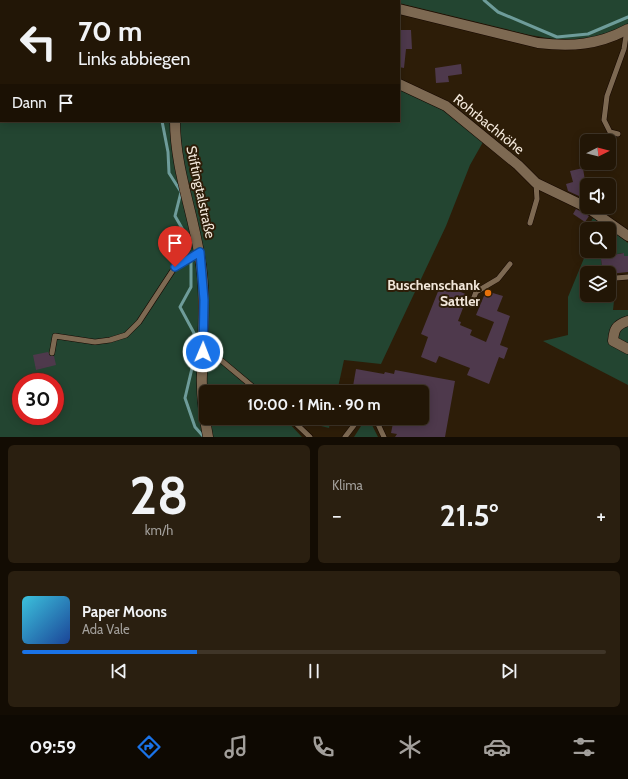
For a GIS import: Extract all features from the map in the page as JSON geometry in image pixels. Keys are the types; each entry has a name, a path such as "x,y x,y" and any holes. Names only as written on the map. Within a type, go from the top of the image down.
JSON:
{"street":[{"path":"400,9 538,43 559,45 594,43 628,29"},
{"name":"Rohrbachhöhe","path":"400,84 446,106 518,165 536,183 588,208 628,236"},
{"name":"Stiftingtalstraße","path":"175,122 180,163 200,252 204,300 202,394 208,437"},
{"path":"628,321 619,325 614,330 613,341 628,349"}],"lane":[{"path":"618,134 610,132 604,120 607,96 624,49 628,29"},
{"path":"530,223 537,199 536,183"},
{"path":"52,353 55,336 95,342 110,340 126,335 139,322 175,267 200,252"},
{"path":"471,305 476,292 498,278 510,264"},
{"path":"616,278 628,277"},
{"path":"203,352 222,361 251,385"},
{"path":"297,425 310,437"},
{"path":"345,437 354,425"},
{"path":"378,425 384,437"}],"green space":[{"path":"400,0 628,0 628,25 599,37 571,42 530,35 400,3"},
{"path":"400,81 487,135 470,165 446,226 381,364 344,360 339,385 199,385 199,425 291,425 302,437 0,437 0,122 400,122"},
{"path":"593,218 600,222 591,222"},
{"path":"616,233 628,243 628,256 624,256 623,253 616,254"},
{"path":"584,258 606,258 601,259 602,266 581,266"},
{"path":"580,268 580,302 614,302 613,310 628,310 628,385 543,341 568,335 568,297"},
{"path":"317,425 330,425 329,428"},
{"path":"372,425 378,437 354,437 361,426"}],"building":[{"path":"400,30 411,30 412,49 406,49 404,68 400,67"},
{"path":"461,64 462,74 448,76 449,82 436,83 435,68"},
{"path":"580,169 580,170 583,170 585,178 580,178 580,196 568,191 566,184 573,182 570,171"},
{"path":"616,188 617,188 616,207"},
{"path":"576,209 580,211 580,214 589,216 585,222 573,214"},
{"path":"624,253 624,256 628,256 628,272 616,273 616,266 602,266 601,259 616,258 616,254"},
{"path":"441,284 468,295 458,321 461,322 460,325 472,330 470,335 486,342 494,322 476,315 486,291 503,296 497,311 510,316 500,345 508,348 504,359 499,357 489,384 467,375 470,368 439,356 436,363 421,357 428,337 421,334"},
{"path":"48,352 50,356 54,356 56,365 36,370 33,355"},
{"path":"356,369 384,374 385,372 394,374 395,370 455,381 445,437 395,437 397,434 391,433 393,425 429,425 429,385 353,385"}],"waterway":[{"path":"484,0 498,12 557,37 588,34 628,17"},
{"path":"162,122 168,152 169,173 181,192 175,216 187,237 189,249"},
{"path":"191,261 191,287 180,307 194,333 193,364 185,398 195,427 203,436"}],"place":[{"name":"Buschenschank Sattler","path":"488,293"}],"route":[{"path":"175,267 200,252 204,300 203,352"}]}
